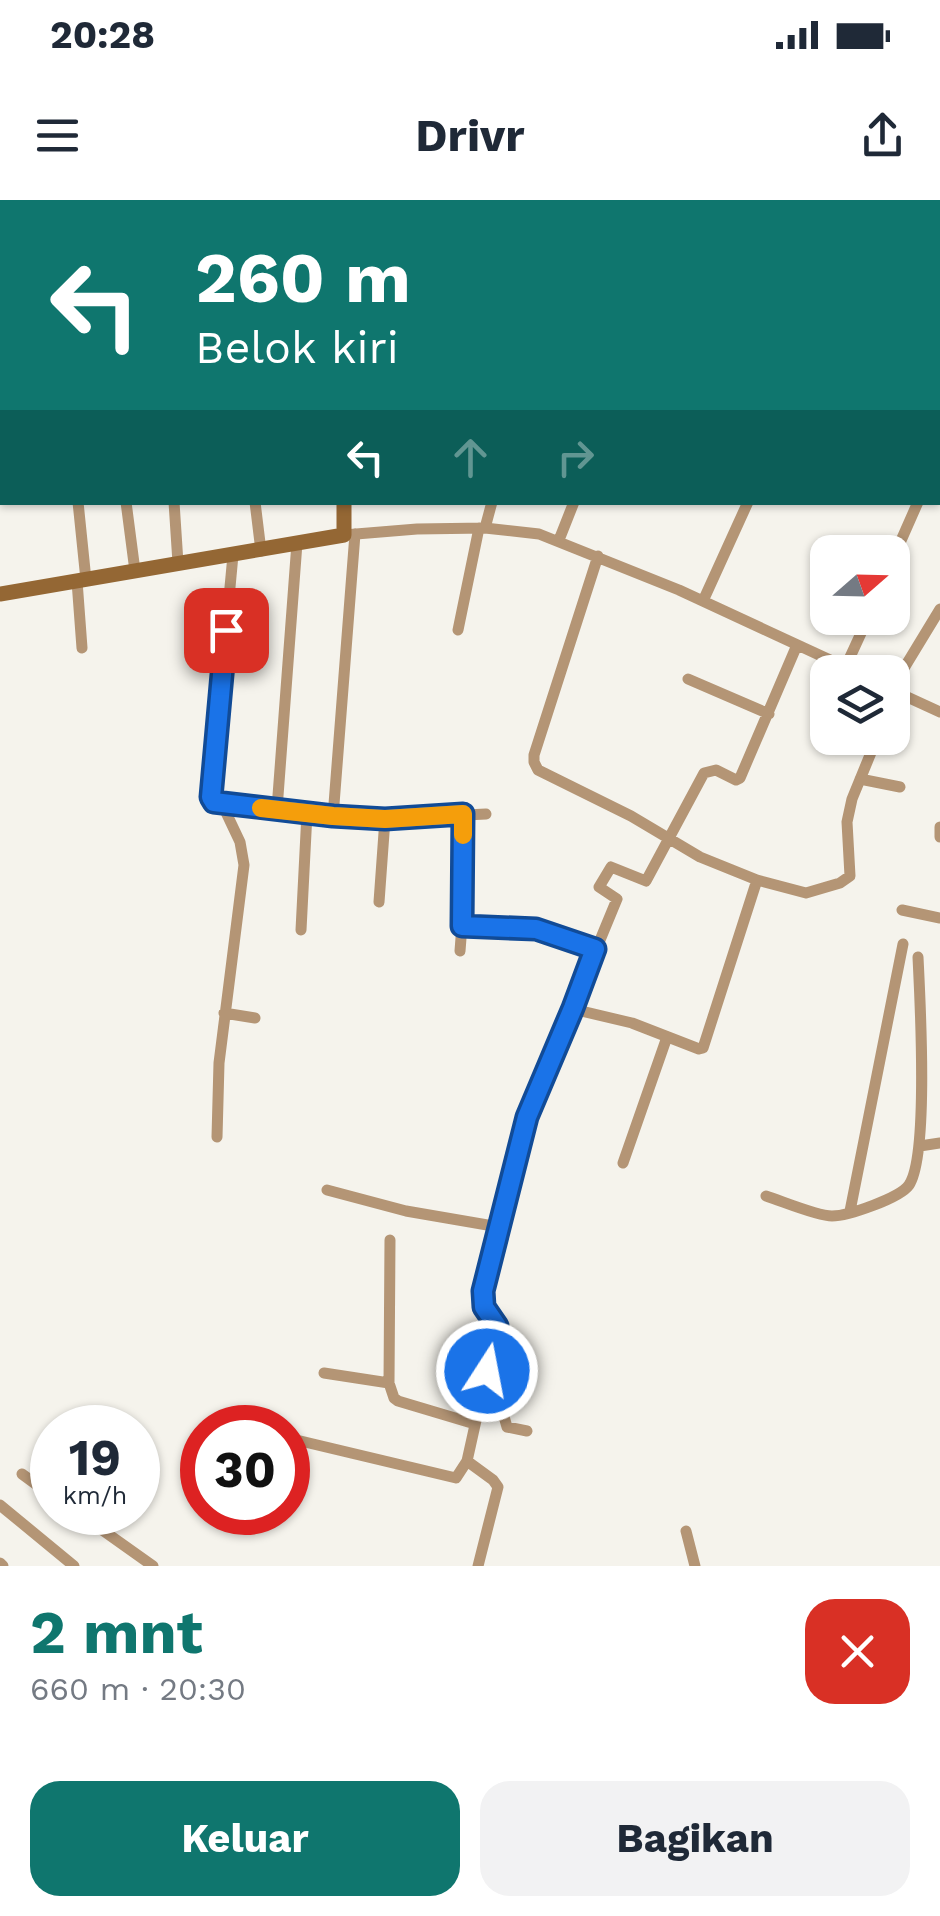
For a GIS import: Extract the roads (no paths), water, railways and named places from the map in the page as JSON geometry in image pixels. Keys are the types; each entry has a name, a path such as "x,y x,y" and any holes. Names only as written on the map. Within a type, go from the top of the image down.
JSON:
{"street":[{"path":"78,505 82,648"},
{"path":"126,505 135,571"},
{"path":"174,505 178,563"},
{"path":"255,505 261,550"},
{"path":"333,816 349,534 344,505"},
{"path":"458,630 491,505"},
{"path":"559,540 573,505"},
{"path":"702,601 747,505"},
{"path":"903,535 917,505"},
{"path":"0,594 349,534 417,528 528,531 598,556 819,655"},
{"path":"277,809 297,543"},
{"path":"233,555 211,797 214,802 385,819 486,814"},
{"path":"598,556 534,762 538,770 700,856 757,880 806,893 850,877 848,822 852,799 869,755"},
{"path":"910,661 940,609"},
{"path":"310,1443 456,1478 467,1461 497,1326 484,1307 483,1291 527,1117 617,899 599,887 612,867 646,882 704,772 716,770 736,780 740,778 797,645"},
{"path":"688,679 769,714"},
{"path":"910,699 940,712"},
{"path":"860,779 900,788"},
{"path":"217,1137 219,1063 244,865 240,842 222,804"},
{"path":"301,930 307,813"},
{"path":"460,951 463,814"},
{"path":"379,902 385,819"},
{"path":"940,826 940,838"},
{"path":"573,1008 632,1023 699,1050 703,1048 757,880"},
{"path":"902,910 940,918"},
{"path":"462,926 536,929 595,949"},
{"path":"850,1211 902,944"},
{"path":"766,1196 832,1216 876,1204 910,1184 920,1146 918,957"},
{"path":"224,1013 255,1018"},
{"path":"623,1163 667,1038"},
{"path":"920,1146 940,1143"},
{"path":"327,1190 406,1210 501,1220"},
{"path":"390,1240 389,1383 394,1398 475,1424"},
{"path":"324,1374 389,1383"},
{"path":"480,1402 504,1413 506,1426 526,1431"},
{"path":"467,1461 498,1487 478,1566"},
{"path":"22,1474 30,1480"},
{"path":"0,1506 74,1566"},
{"path":"686,1530 695,1566"},
{"path":"109,1535 153,1566"}]}
